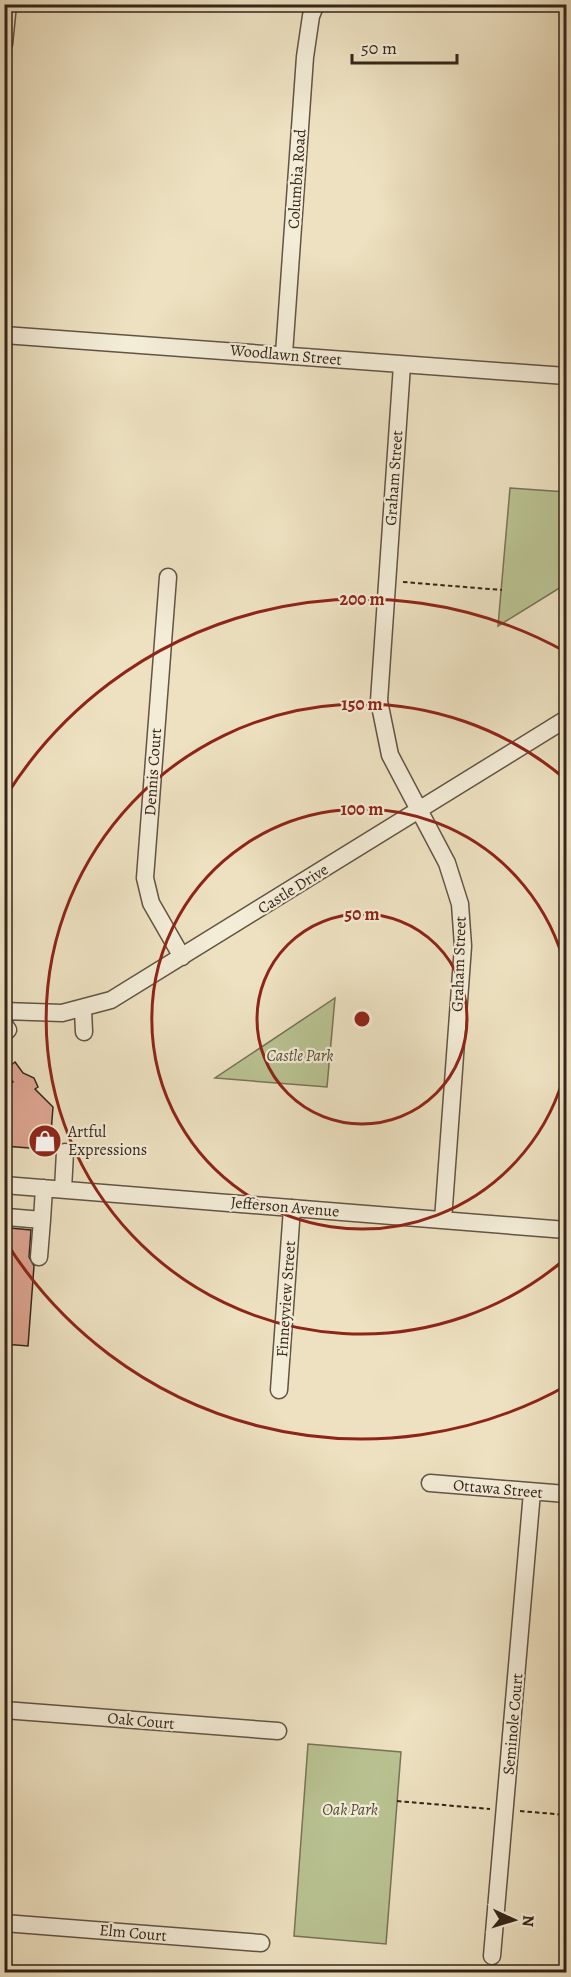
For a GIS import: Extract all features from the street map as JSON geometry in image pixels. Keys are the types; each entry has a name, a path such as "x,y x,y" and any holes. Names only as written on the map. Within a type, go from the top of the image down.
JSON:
{"street":[{"path":"4,44 8,4"},
{"name":"Columbia Road","path":"284,354 305,57 311,16 316,4"},
{"name":"Woodlawn Street","path":"4,335 567,376"},
{"name":"Graham Street","path":"402,365 380,701 390,756 447,863 460,904 463,946 442,1220"},
{"name":"Dennis Court","path":"168,577 145,878 151,903 182,957"},
{"name":"Castle Drive","path":"4,1011 39,1014 83,1010 111,1000 567,719"},
{"path":"83,1010 84,1032"},
{"path":"63,1189 65,1152"},
{"name":"Jefferson Avenue","path":"4,1185 567,1230"},
{"path":"39,1257 44,1188"},
{"name":"Finneyview Street","path":"279,1390 292,1208"},
{"path":"7,1217 42,1220"},
{"name":"Ottawa Street","path":"430,1483 567,1494"},
{"name":"Seminole Court","path":"492,1956 532,1492"},
{"name":"Oak Court","path":"4,1710 278,1731"},
{"name":"Elm Court","path":"4,1923 261,1943"}],"path":[{"path":"403,582 502,590"},
{"path":"397,1801 567,1815"}],"green space":[{"path":"510,488 566,492 566,584 498,626"},
{"name":"Castle Park","path":"335,998 327,1087 215,1078"},
{"name":"Oak Park","path":"308,1744 401,1752 386,1944 294,1936"}],"building":[{"path":"15,1062 23,1073 34,1078 38,1087 35,1089 53,1107 51,1133 55,1134 55,1150 4,1146 4,1089 13,1082 4,1071"},
{"path":"10,1228 31,1230 29,1257 34,1266 28,1346 4,1344 4,1265 7,1265"}],"place":[{"name":"Artful Expressions","path":"45,1141"}]}
